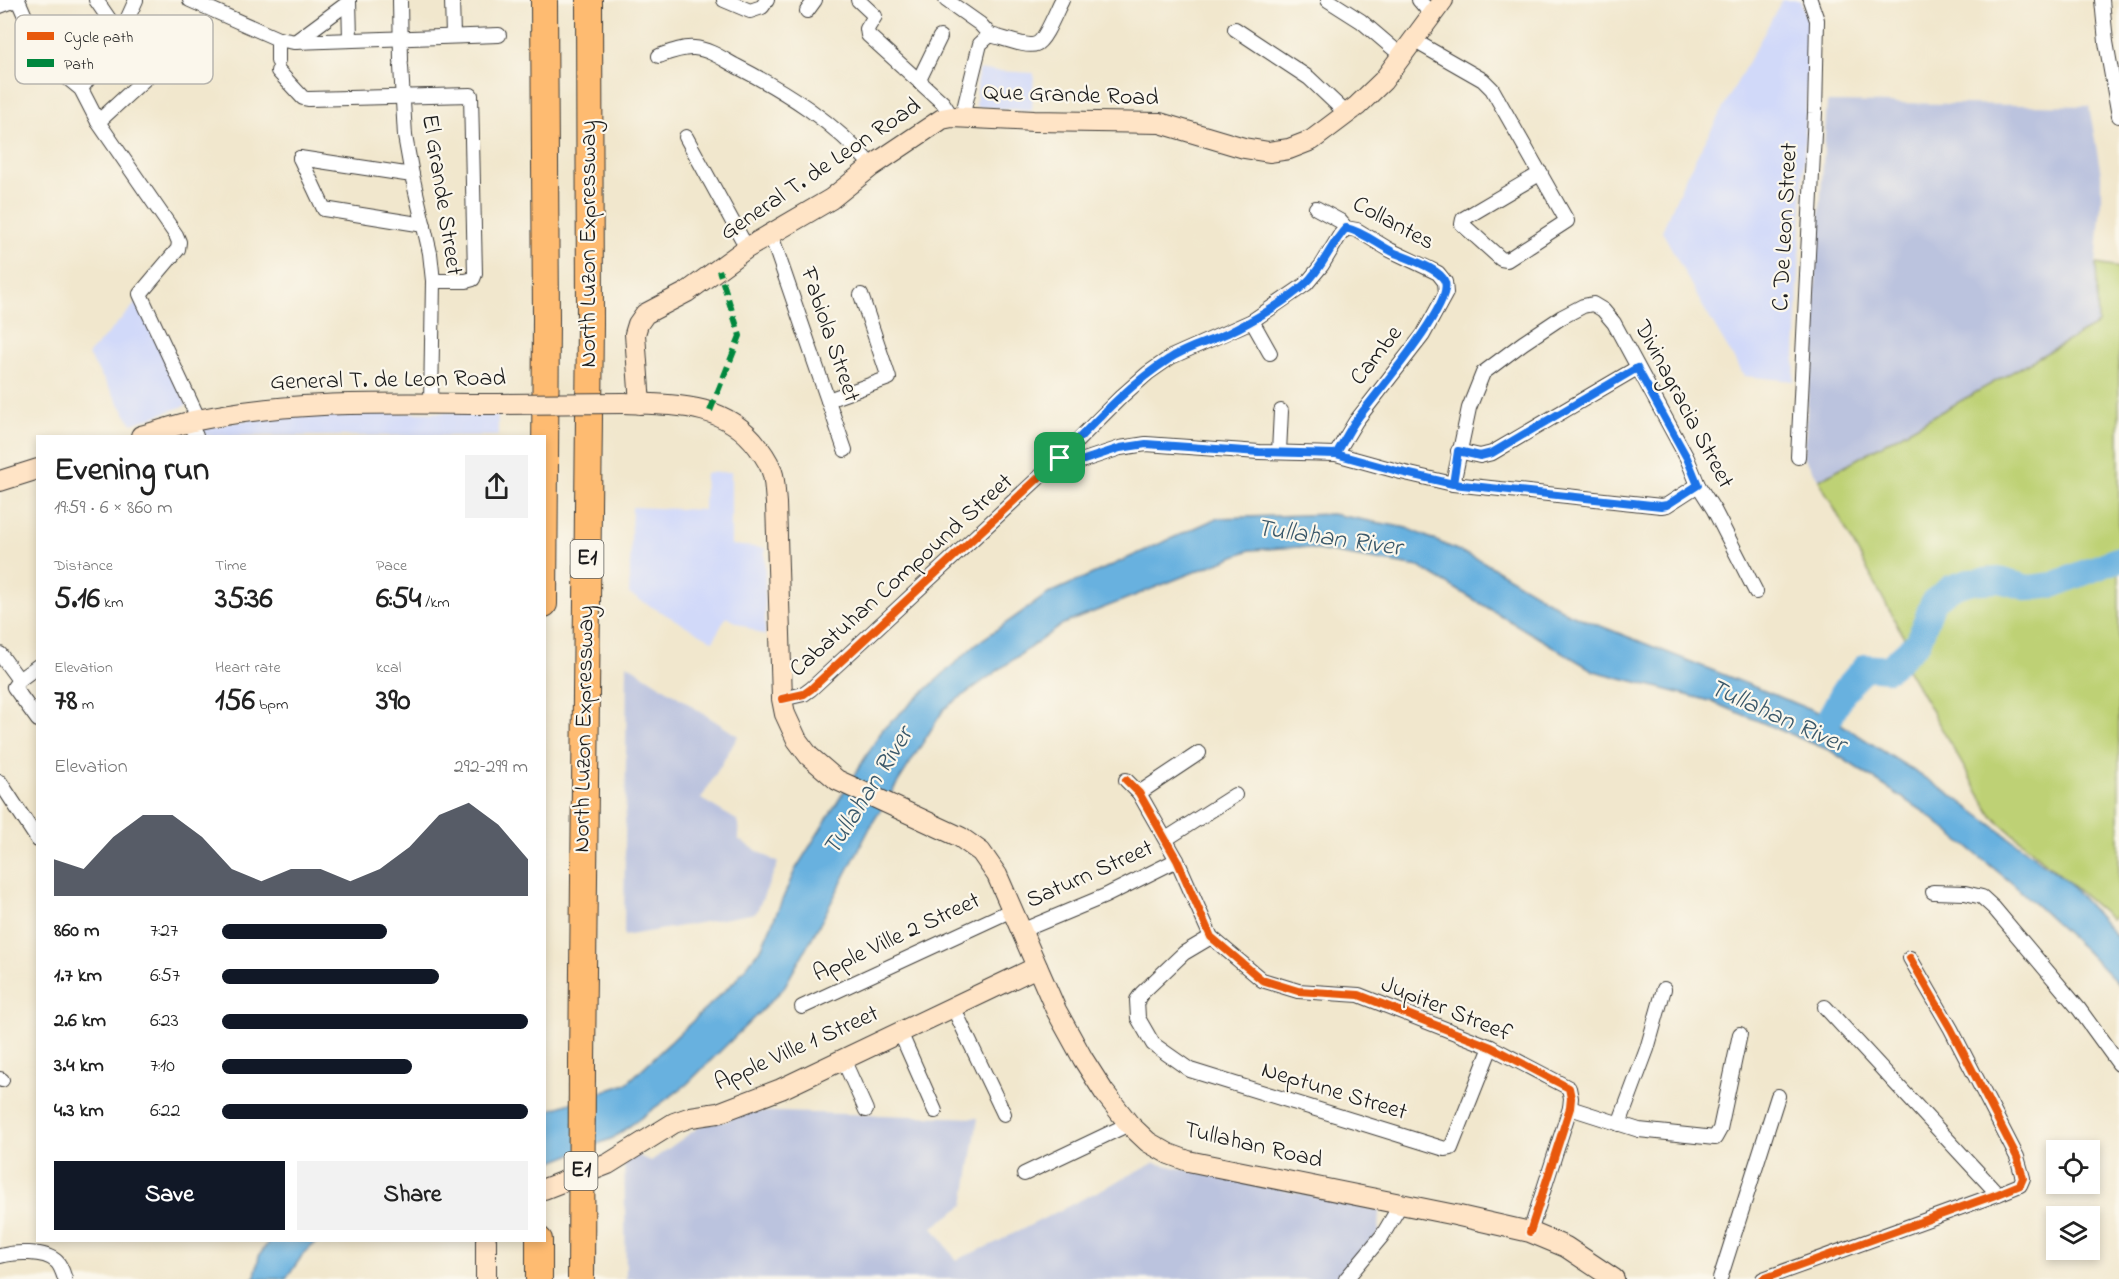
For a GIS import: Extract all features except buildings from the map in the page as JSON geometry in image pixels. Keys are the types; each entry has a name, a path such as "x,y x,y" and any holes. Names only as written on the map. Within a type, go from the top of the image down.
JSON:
{"highway":[{"name":"North Luzon Expressway","path":"544,0 545,435"},
{"name":"North Luzon Expressway","path":"581,1279 590,324 589,0"},
{"path":"539,1242 539,1279"}],"main road":[{"name":"Que Grande Road","path":"957,117 1160,123 1244,148 1269,152 1288,149 1312,140 1348,115 1383,81 1408,48 1431,5"},
{"name":"General T. de Leon Road","path":"632,403 635,334 645,314 687,292 747,248 831,200 872,166 936,123 957,117"},
{"name":"General T. de Leon Road","path":"146,435 282,407 319,405 632,403 673,405 710,411 729,420 748,433 764,455 773,474 776,503 782,699 785,714 797,740 809,756 837,780"},
{"path":"0,481 36,470"},
{"name":"Tullahan Road","path":"837,780 960,837 981,852 997,875 1056,1010 1083,1059 1104,1092 1129,1124 1148,1142 1169,1154 1188,1161 1530,1232 1566,1247 1604,1276"},
{"name":"Apple Ville 1 Street","path":"546,1188 608,1164 674,1123 691,1116 718,1113 781,1089 1037,967"},
{"path":"486,1242 486,1279"}],"street":[{"path":"0,6 17,0 24,15"},
{"path":"96,0 106,15"},
{"path":"129,15 136,0"},
{"path":"190,0 278,39 295,42 499,35"},
{"name":"El Grande Street","path":"400,0 405,136 434,281 431,404"},
{"path":"452,0 453,36"},
{"path":"723,0 750,11 762,7 767,0"},
{"path":"858,0 875,16 867,29 868,35 957,117 980,44 990,35"},
{"path":"946,0 965,6 990,35 1036,45 1042,40 1062,0"},
{"path":"1328,0 1408,48 1483,80 1492,89 1541,173 1567,221 1507,260 1497,256 1462,224 1463,219 1541,173"},
{"name":"C. De Leon Street","path":"1797,457 1815,113 1817,20 1810,0"},
{"path":"2102,0 2113,43 2119,116"},
{"path":"295,42 349,1"},
{"path":"349,1 350,39"},
{"path":"1235,29 1309,78 1348,115"},
{"path":"919,80 940,37"},
{"path":"278,39 278,66 303,98 471,95 475,274 473,279 466,281 434,281"},
{"path":"658,56 681,48 700,49 757,77 794,98 824,120 855,147 872,166"},
{"path":"75,84 81,89 98,122 179,242 178,249 140,294 194,426"},
{"path":"81,89 85,84"},
{"path":"98,122 139,84"},
{"path":"686,136 747,248"},
{"path":"412,175 300,159 324,209 424,225"},
{"name":"Collantes","path":"1316,208 1340,221 1346,228 1357,230 1390,250 1438,273 1445,282"},
{"name":"Cabatuhan Compound Street","path":"782,699 804,694 811,689 1060,458 1148,373 1171,357 1252,321 1306,284 1322,265 1346,228"},
{"name":"Fabiola Street","path":"771,235 845,450"},
{"name":"Cambe","path":"1336,454 1361,413 1423,334 1446,293 1445,282"},
{"path":"828,400 889,378 861,295"},
{"name":"Divinagracia Street","path":"1453,484 1458,451 1469,408 1483,373 1522,343 1562,317 1583,306 1593,304 1603,310 1614,323 1756,592"},
{"path":"1252,321 1270,353"},
{"path":"1458,451 1480,456 1492,453 1637,368"},
{"path":"1279,452 1281,411"},
{"path":"1060,458 1067,461 1081,461 1120,448 1146,444 1336,454 1453,484 1661,506 1667,505 1698,485"},
{"path":"0,654 19,680"},
{"path":"36,667 15,685 15,690 36,717"},
{"path":"1138,793 1199,753"},
{"name":"Jupiter Streef","path":"1126,780 1138,793 1166,839 1211,937 1262,980 1298,991 1359,995 1491,1047 1569,1088 1570,1108"},
{"path":"0,782 36,837"},
{"path":"1166,839 1234,795"},
{"name":"Saturn Street","path":"1021,931 1105,896 1177,860"},
{"path":"1933,892 1965,893 1982,897 1994,908 2079,1009 2119,1064"},
{"name":"Apple Ville 2 Street","path":"802,1007 1012,910"},
{"name":"Neptune Street","path":"1211,937 1184,953 1137,1000 1138,1018 1153,1044 1190,1070 1445,1149 1450,1148 1491,1047"},
{"path":"1763,1279 2020,1185 2023,1178 2020,1163 1951,1029 1911,958"},
{"path":"1619,1124 1647,1049 1664,989"},
{"path":"953,1007 1004,1114"},
{"path":"1825,1007 1998,1194"},
{"path":"900,1032 935,1111"},
{"path":"1530,1232 1570,1108 1639,1130 1715,1138 1740,1034"},
{"path":"843,1059 866,1110"},
{"path":"1720,1279 1778,1096"},
{"path":"1024,1174 1129,1124"},
{"path":"1346,1279 1382,1236 1401,1204"},
{"path":"0,1256 25,1252 49,1257 59,1264 65,1279"}],"shaded area":[{"path":"1782,0 1800,0 1810,26 1794,381 1744,376 1662,231 1687,174"},
{"path":"978,70 1034,73 1032,110 976,107"},
{"path":"1827,102 2089,106 2101,174 2101,205 2096,264 2098,324 1819,480 1804,457"},
{"path":"138,301 187,405 132,424 88,355"},
{"path":"498,412 498,435 198,435 196,430 251,419 306,414"},
{"path":"731,472 731,545 765,548 765,636 726,617 713,641 629,594 632,507 704,510 705,473"},
{"path":"627,664 738,736 701,799 738,821 739,840 778,863 756,913 624,936"},
{"path":"742,1111 978,1118 964,1205 933,1227 956,1260 991,1245 1154,1163 1380,1210 1379,1233 1340,1279 626,1279 624,1150 651,1161 703,1124 726,1121"}],"green space":[{"path":"2096,264 2119,268 2119,555 2062,576 2034,583 1989,568 1944,582 1930,593 1916,618 1914,631 1907,643 1819,480 2098,324"},
{"path":"2119,569 2119,913 2111,919 1992,816 1905,665 1924,642 1933,612 1953,593 1990,584 2024,596 2052,592"}],"water":[{"name":"Tullahan River","path":"1332,514 1407,528 1482,561 1568,613 1830,717 1953,796 2066,880 2119,939 2119,985 2085,950 2013,884 1923,811 1831,751 1710,701 1594,671 1419,567 1300,547 1250,550 1063,624 944,709 873,822 783,989 686,1085 613,1138 546,1165 546,1111 626,1084 734,982 762,947 795,870 883,729 976,644 1048,594 1217,518"},
{"path":"268,1242 317,1242 304,1253 286,1279 252,1279 255,1276 259,1256"}],"waterway":[{"name":"Tullahan River","path":"1822,732 1844,691 1865,667 1888,669 1918,642 1933,602 1950,588 1968,582 1999,580 2029,588 2053,585 2119,559"}],"marked path":[{"path":"710,411 740,336 719,270"}],"cycle path":[{"path":"782,699 804,694 811,689 1060,458 1148,373 1171,357 1252,321 1306,284 1322,265 1346,228"},
{"path":"1060,458 1067,461 1081,461 1120,448 1146,444 1259,452 1336,454 1453,484 1661,506 1667,505 1698,485"},
{"path":"1126,780 1139,793 1177,860 1211,937 1262,980 1298,991 1359,995 1491,1047 1569,1088 1570,1108 1530,1232"},
{"path":"1763,1279 2020,1185 2023,1178 2017,1157 1951,1029 1910,958"}],"route":[{"path":"1060,458 1067,461 1081,461 1120,448 1146,444 1259,452 1336,454 1453,484 1661,506 1667,505 1698,485 1687,458 1637,368 1492,453 1480,456 1458,451 1453,484 1401,472 1336,454 1356,421 1423,334 1446,293 1445,282 1438,273 1390,250 1357,230 1346,228 1322,265 1306,284 1252,321 1171,357 1148,373 1060,458"}]}
